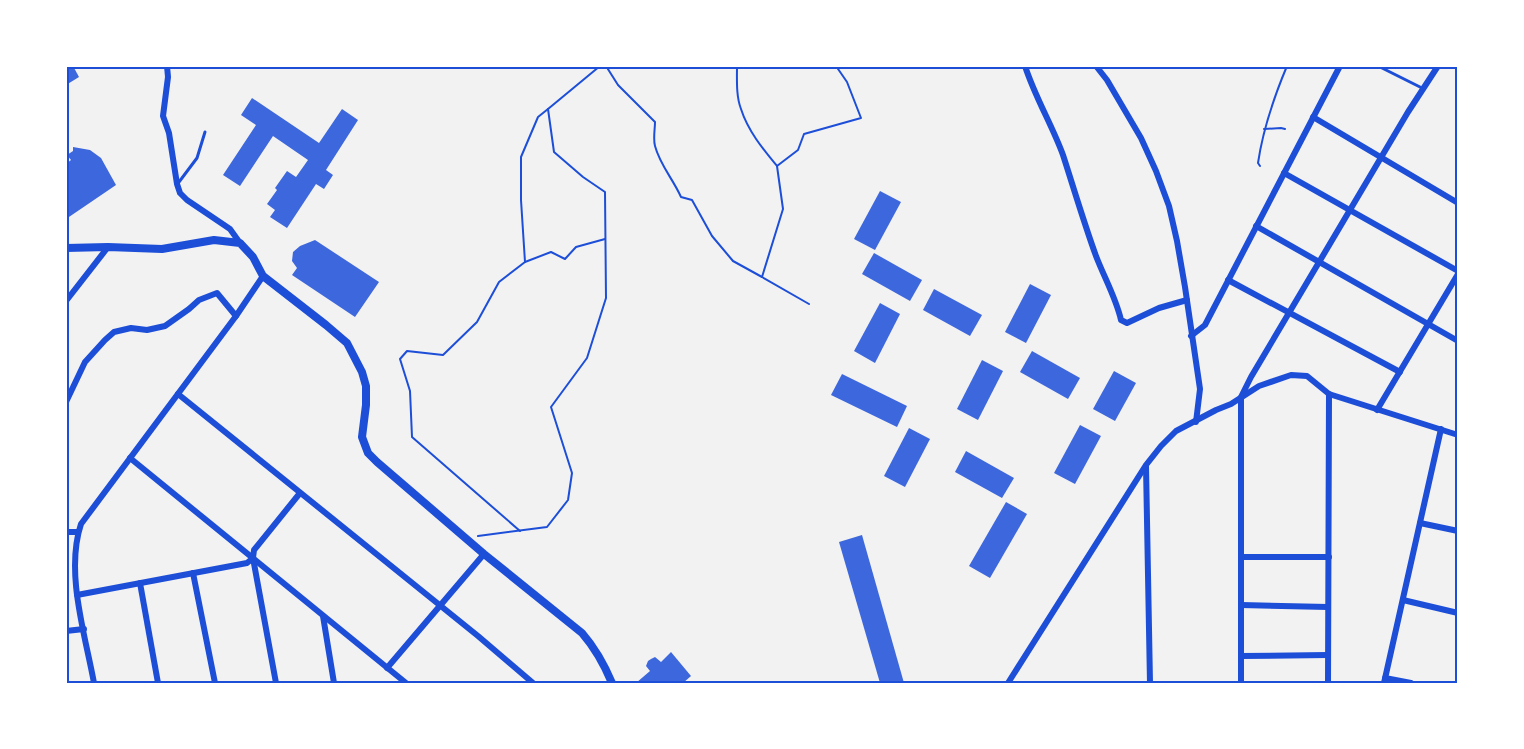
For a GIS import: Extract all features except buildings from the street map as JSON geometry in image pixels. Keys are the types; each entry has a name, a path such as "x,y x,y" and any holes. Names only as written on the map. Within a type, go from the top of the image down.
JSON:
{"street":[{"path":"166,66 168,77 163,116 169,133 180,193 230,229 253,257 263,276 347,344 362,372 366,386 362,437 368,453 484,554 582,633 604,664 612,683"},
{"path":"1025,66 1062,153 1079,208 1121,320 1128,323 1159,308 1187,300"},
{"path":"1096,66 1107,80 1141,138 1169,206 1178,242 1200,389 1196,422"},
{"path":"1191,336 1204,325 1340,66"},
{"path":"1241,683 1241,397 1319,262 1438,66"},
{"path":"1313,117 1458,203"},
{"path":"1284,173 1458,272 1377,410"},
{"path":"1256,226 1458,341"},
{"path":"66,248 162,249 214,240 240,243"},
{"path":"66,301 108,247"},
{"path":"94,683 75,583 77,537 81,524 236,316 263,276"},
{"path":"1228,280 1400,372"},
{"path":"66,402 85,362 114,332 131,328 147,330 165,326 199,300 217,293 236,316"},
{"path":"1008,683 1146,465 1176,432 1215,410 1232,404 1259,386 1292,375 1307,376 1329,394 1458,435"},
{"path":"178,394 533,683"},
{"path":"1328,683 1329,394"},
{"path":"1411,683 1385,680 1440,429"},
{"path":"130,458 406,683"},
{"path":"1146,465 1150,683"},
{"path":"276,683 253,558 254,550 300,493"},
{"path":"1420,523 1458,531"},
{"path":"66,532 78,532"},
{"path":"390,670 484,554"},
{"path":"1241,557 1329,556"},
{"path":"77,595 247,563 253,558"},
{"path":"193,573 215,683"},
{"path":"140,583 158,683"},
{"path":"1403,600 1458,613"},
{"path":"1241,605 1328,607"},
{"path":"322,615 334,683"},
{"path":"66,631 84,628"},
{"path":"1241,656 1328,656"},
{"path":"390,670 394,683"}],"lane":[{"path":"1378,66 1424,88"},
{"path":"177,184 197,158 205,132"}],"path":[{"path":"525,262 521,158 538,117 600,66"},
{"path":"606,66 618,85 655,122 654,144 662,164 675,182 681,197 692,200 712,236 734,261 809,304"},
{"path":"737,66 736,81 740,109 757,142 777,166 783,209 762,277"},
{"path":"777,166 798,150 804,134 861,118 847,82 836,66"},
{"path":"1260,166 1258,163 1264,129 1287,66"},
{"path":"465,538 547,528 568,500 572,473 551,407 587,358 606,298 605,192 554,152 548,109"},
{"path":"1264,129 1285,129"},
{"path":"520,531 412,437 410,391 400,359 407,351 443,355 477,322 499,282 525,262 551,252 565,260 576,247 605,239"}]}
